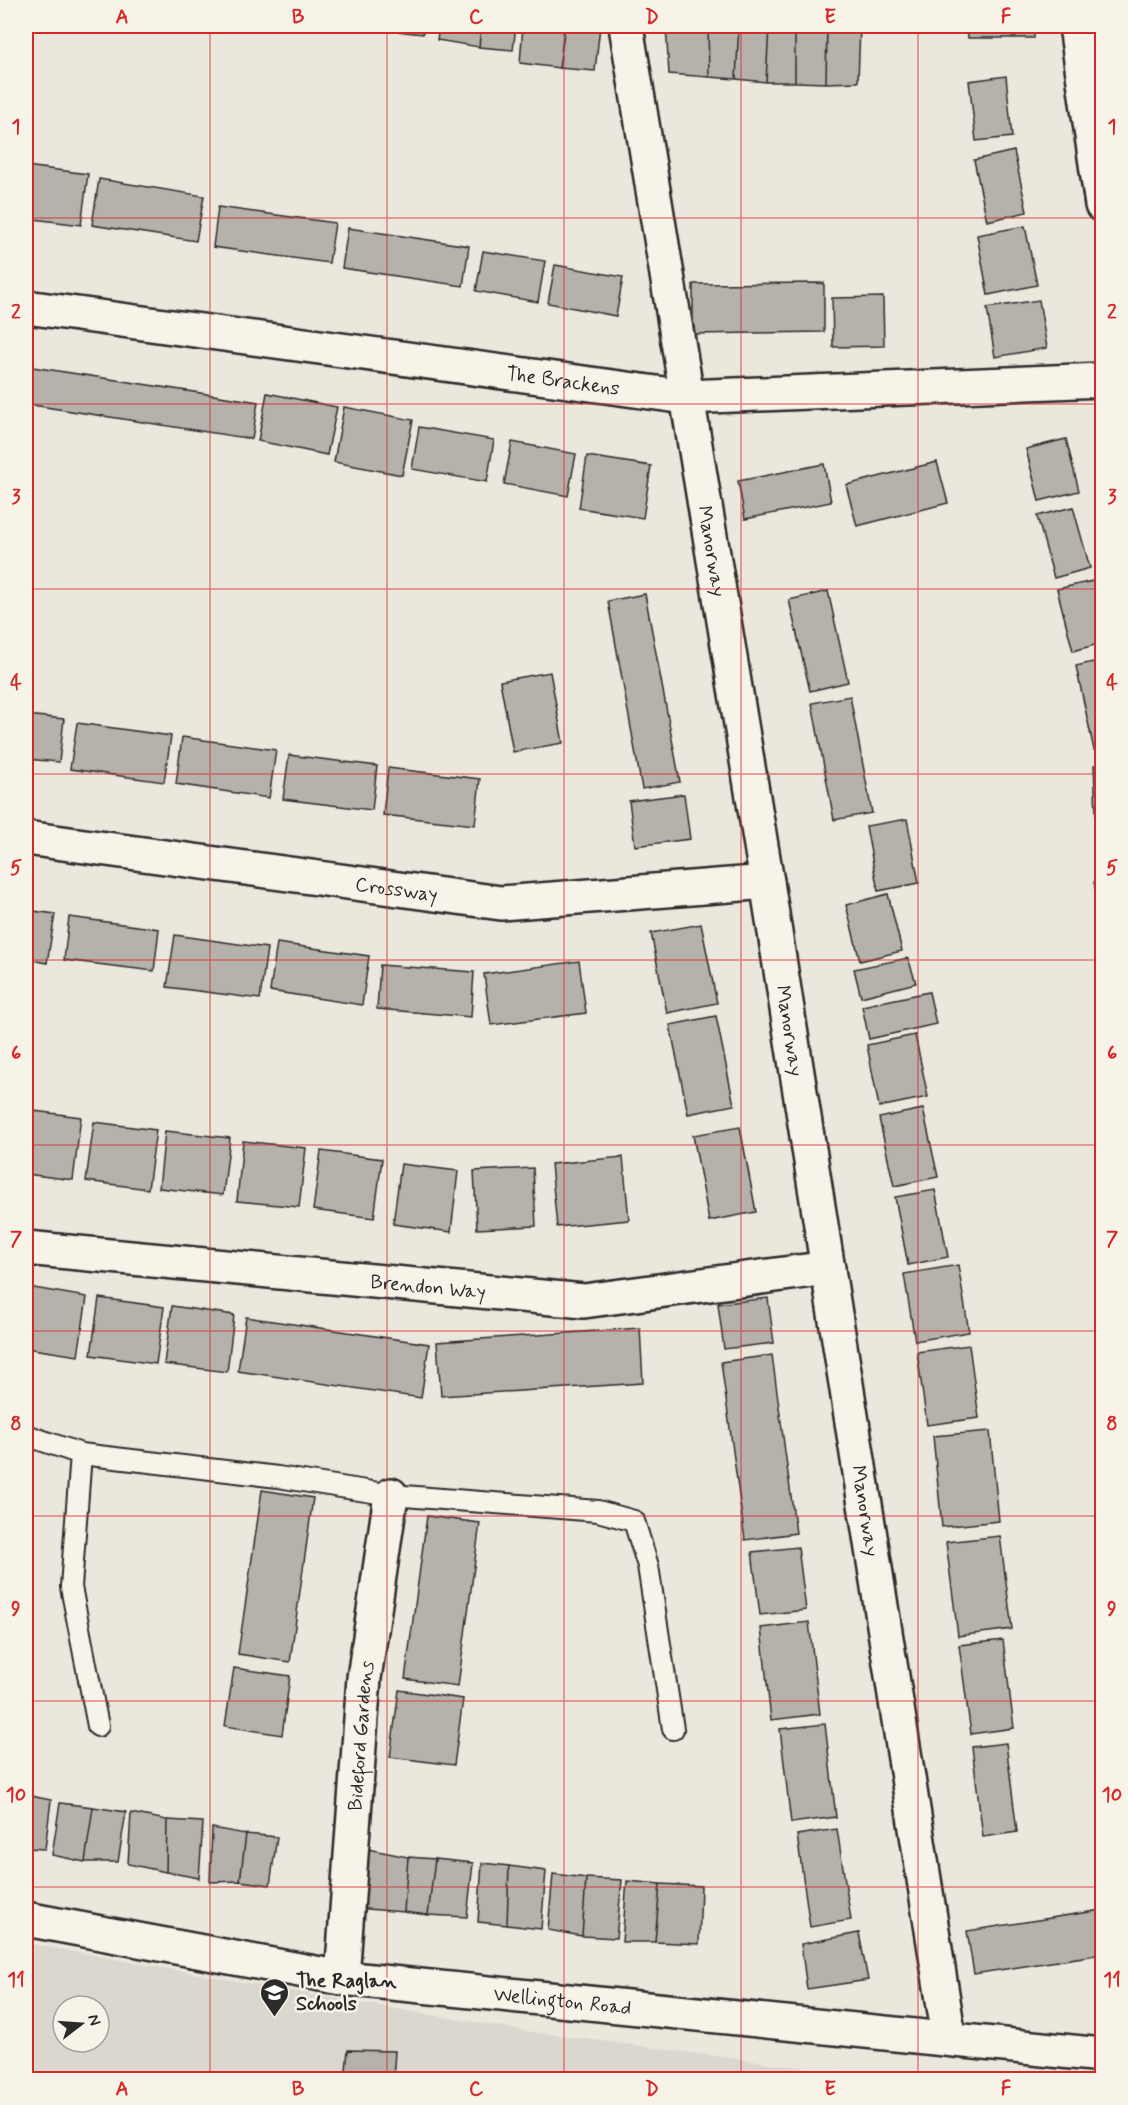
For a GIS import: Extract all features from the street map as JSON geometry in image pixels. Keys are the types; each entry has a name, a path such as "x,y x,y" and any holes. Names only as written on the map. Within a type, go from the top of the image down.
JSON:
{"street":[{"name":"Manorway","path":"626,26 767,882 949,2038"},
{"path":"1076,26 1102,205"},
{"name":"The Brackens","path":"26,307 686,397 1102,380"},
{"name":"Crossway","path":"26,838 501,903 767,882"},
{"name":"Brendon Way","path":"26,1248 584,1301 828,1268"},
{"name":"Bideford Gardens","path":"342,1978 364,1678 391,1495"},
{"name":"Wellington Road","path":"26,1919 342,1978 949,2038 1095,2062"}],"lane":[{"path":"26,1434 81,1454 278,1477 391,1495 598,1510 634,1521 648,1566 674,1729"},
{"path":"81,1454 71,1587 98,1726"}],"shaded area":[{"name":"The Raglan Schools","path":"26,1943 526,2031 890,2079 26,2079"}],"building":[{"path":"358,26 388,26 387,30"},
{"path":"388,26 424,26 423,34 387,30"},
{"path":"439,26 481,26 479,47 437,40"},
{"path":"481,26 516,26 513,50 479,47"},
{"path":"523,26 565,26 559,68 520,63"},
{"path":"565,26 600,26 595,71 559,68"},
{"path":"666,26 708,26 709,77 669,74"},
{"path":"708,26 739,26 736,79 709,77"},
{"path":"739,26 769,26 766,82 736,79"},
{"path":"769,26 795,26 795,82 766,82"},
{"path":"795,26 827,26 826,83 795,82"},
{"path":"827,26 860,27 858,82 826,83"},
{"path":"967,26 1034,26 1034,38 968,38"},
{"path":"1006,76 1012,137 976,141 969,81"},
{"path":"1014,151 1027,212 987,221 974,160"},
{"path":"26,166 88,174 81,225 26,218"},
{"path":"99,179 204,196 196,241 92,225"},
{"path":"218,207 335,223 329,263 213,247"},
{"path":"1025,226 1037,285 988,295 977,235"},
{"path":"348,228 469,246 463,286 342,268"},
{"path":"483,251 545,261 538,302 476,291"},
{"path":"555,265 623,277 616,316 548,303"},
{"path":"824,283 824,332 693,334 693,284"},
{"path":"883,297 884,346 833,347 832,298"},
{"path":"1039,300 1047,348 995,357 987,308"},
{"path":"26,366 258,402 252,439 26,404"},
{"path":"267,393 337,407 327,455 258,441"},
{"path":"344,407 413,420 402,475 334,462"},
{"path":"419,427 494,440 487,482 412,469"},
{"path":"1066,439 1079,491 1039,501 1026,449"},
{"path":"512,442 576,454 568,496 504,484"},
{"path":"587,456 651,466 643,518 579,508"},
{"path":"937,462 948,503 857,526 846,485"},
{"path":"824,464 831,502 745,519 738,481"},
{"path":"1073,507 1090,568 1054,578 1037,516"},
{"path":"1093,581 1102,618 1102,643 1073,651 1057,589"},
{"path":"828,591 848,682 810,691 789,600"},
{"path":"645,594 680,782 642,789 608,601"},
{"path":"1102,660 1102,748 1094,750 1076,666"},
{"path":"550,672 563,743 513,752 500,681"},
{"path":"850,696 872,813 834,820 812,703"},
{"path":"26,715 64,719 59,762 26,759"},
{"path":"77,723 171,736 164,782 70,769"},
{"path":"182,737 276,750 269,798 176,784"},
{"path":"289,755 377,766 372,810 283,799"},
{"path":"1094,765 1102,765 1102,839 1097,839"},
{"path":"388,768 480,779 475,825 383,815"},
{"path":"684,794 690,839 635,846 629,801"},
{"path":"907,819 919,883 878,891 866,826"},
{"path":"1102,880 1102,925 1094,882"},
{"path":"888,894 902,951 860,961 846,905"},
{"path":"26,910 55,914 47,963 26,959"},
{"path":"69,917 159,929 154,971 64,960"},
{"path":"701,924 717,1003 667,1013 651,933"},
{"path":"175,935 267,948 260,999 167,987"},
{"path":"277,943 369,956 362,1005 270,991"},
{"path":"908,958 916,983 861,997 854,969"},
{"path":"579,961 586,1013 491,1025 484,974"},
{"path":"380,965 474,972 471,1017 377,1009"},
{"path":"929,992 936,1024 869,1039 862,1006"},
{"path":"716,1016 734,1105 688,1114 670,1025"},
{"path":"915,1035 928,1097 879,1107 867,1045"},
{"path":"923,1109 938,1177 894,1186 879,1118"},
{"path":"26,1110 81,1117 73,1180 26,1174"},
{"path":"94,1122 156,1130 148,1189 86,1181"},
{"path":"740,1127 756,1212 709,1221 693,1135"},
{"path":"165,1131 230,1138 223,1195 159,1188"},
{"path":"243,1141 306,1148 299,1207 237,1201"},
{"path":"321,1151 382,1159 374,1218 313,1210"},
{"path":"623,1157 629,1220 557,1227 551,1164"},
{"path":"401,1164 458,1171 451,1232 393,1224"},
{"path":"533,1168 536,1226 477,1229 474,1171"},
{"path":"935,1190 948,1257 908,1265 895,1197"},
{"path":"958,1265 969,1332 915,1341 904,1274"},
{"path":"28,1287 87,1297 78,1356 26,1348"},
{"path":"99,1298 164,1307 156,1364 91,1355"},
{"path":"768,1298 774,1343 724,1349 718,1304"},
{"path":"172,1306 234,1315 227,1372 164,1364"},
{"path":"246,1317 429,1344 421,1398 238,1371"},
{"path":"640,1328 643,1383 441,1396 437,1342"},
{"path":"969,1345 979,1418 927,1425 917,1352"},
{"path":"772,1355 796,1533 745,1540 721,1362"},
{"path":"990,1431 999,1521 942,1527 933,1436"},
{"path":"262,1490 313,1498 290,1662 238,1654"},
{"path":"427,1516 480,1523 458,1686 405,1679"},
{"path":"1000,1536 1012,1629 958,1636 946,1542"},
{"path":"798,1547 806,1610 760,1615 752,1552"},
{"path":"809,1622 820,1714 771,1720 761,1628"},
{"path":"1003,1640 1014,1728 971,1734 959,1645"},
{"path":"234,1668 290,1676 282,1735 225,1726"},
{"path":"399,1690 463,1699 454,1765 390,1757"},
{"path":"825,1724 836,1817 791,1823 780,1729"},
{"path":"1006,1743 1017,1832 983,1837 972,1747"},
{"path":"26,1795 51,1800 45,1849 26,1848"},
{"path":"60,1803 93,1807 85,1862 52,1855"},
{"path":"93,1807 126,1812 118,1862 85,1862"},
{"path":"131,1813 167,1820 166,1872 128,1864"},
{"path":"167,1820 203,1822 199,1878 166,1872"},
{"path":"212,1828 246,1834 240,1881 210,1882"},
{"path":"837,1829 851,1920 810,1927 797,1835"},
{"path":"246,1834 277,1837 270,1885 240,1881"},
{"path":"358,1847 408,1857 404,1912 355,1908"},
{"path":"408,1857 435,1859 428,1915 404,1912"},
{"path":"435,1859 473,1863 467,1917 428,1915"},
{"path":"482,1863 509,1866 507,1925 478,1922"},
{"path":"509,1866 546,1871 541,1929 507,1925"},
{"path":"553,1874 586,1878 582,1936 548,1930"},
{"path":"586,1878 622,1880 616,1938 582,1936"},
{"path":"627,1881 660,1884 655,1942 622,1942"},
{"path":"660,1884 701,1886 699,1944 655,1942"},
{"path":"1102,1910 1102,1954 974,1974 967,1931"},
{"path":"859,1933 868,1980 807,1989 801,1944"},
{"path":"348,2050 395,2051 393,2080 345,2080"}],"place":[{"name":"The Raglan Schools","path":"275,2018"}]}
